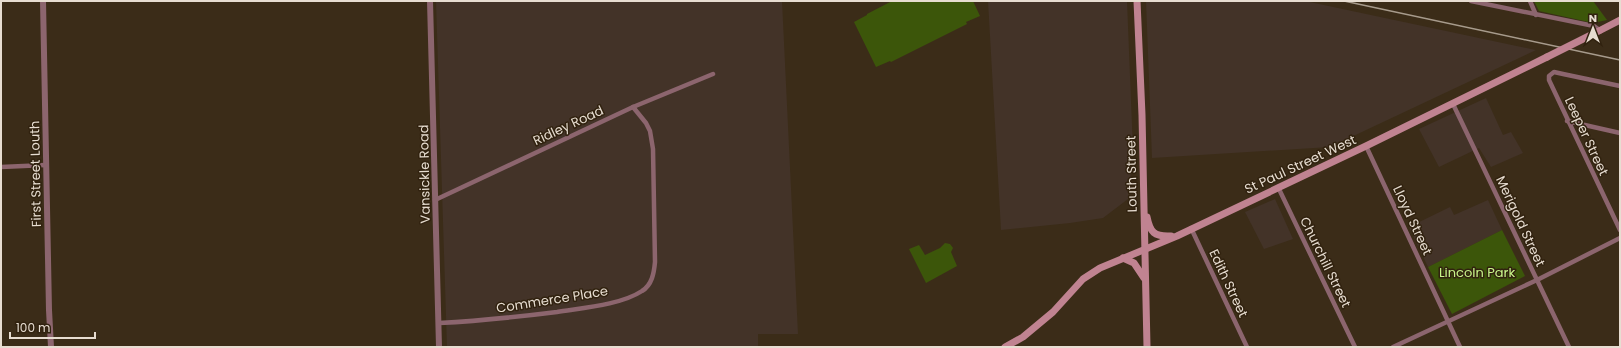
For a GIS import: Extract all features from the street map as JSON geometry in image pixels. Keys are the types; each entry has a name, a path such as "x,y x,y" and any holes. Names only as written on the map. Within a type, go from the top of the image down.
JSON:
{"main road":[{"name":"Louth Street","path":"1138,1 1146,347"},
{"name":"St Paul Street West","path":"1005,347 1023,337 1053,312 1083,279 1100,268 1177,236 1191,228 1366,146 1620,20"},
{"path":"1143,203 1149,228 1152,231 1162,236 1177,236"},
{"path":"1123,258 1134,263 1144,278"}],"street":[{"name":"First Street Louth","path":"43,1 51,347"},
{"name":"Vansickle Road","path":"430,1 439,347"},
{"path":"1470,1 1594,26 1598,32"},
{"path":"1530,1 1536,15"},
{"name":"Leeper Street","path":"1620,86 1563,74 1551,73 1549,80 1567,121 1620,230"},
{"name":"Ridley Road","path":"435,200 632,107 713,74"},
{"name":"Merigold Street","path":"1453,104 1569,347"},
{"name":"Commerce Place","path":"438,322 488,320 592,307 631,297 643,290 650,282 654,274 655,262 653,149 650,131 646,123 632,107"},
{"path":"1567,121 1620,133"},
{"name":"Lloyd Street","path":"1366,146 1460,347"},
{"path":"1,167 46,165"},
{"name":"Churchill Street","path":"1278,187 1355,347"},
{"name":"Edith Street","path":"1191,228 1247,347"},
{"path":"1393,347 1537,280 1620,238"}],"shaded area":[{"path":"436,1 782,1 798,334 758,334 758,347 447,347"},
{"path":"988,1 1127,1 1133,151 1128,199 1103,218 1001,230"},
{"path":"1146,1 1305,1 1536,50 1330,147 1152,158"},
{"path":"1486,98 1503,135 1511,132 1523,153 1491,167 1479,148 1439,167 1419,129"},
{"path":"1275,199 1293,239 1264,249 1245,212"},
{"path":"1488,200 1502,230 1428,267 1409,227 1450,207 1454,215"}],"green space":[{"path":"892,1 973,1 980,16 891,62 890,61 876,67 854,22"},
{"path":"1534,1 1593,1 1607,20 1593,23 1539,11"},
{"name":"Lincoln Park","path":"1502,230 1525,276 1452,314 1428,267"},
{"path":"945,243 950,244 953,248 951,252 957,266 926,283 909,249 919,245 925,255 940,248"}],"railway":[{"path":"1344,1 1620,60"}]}
